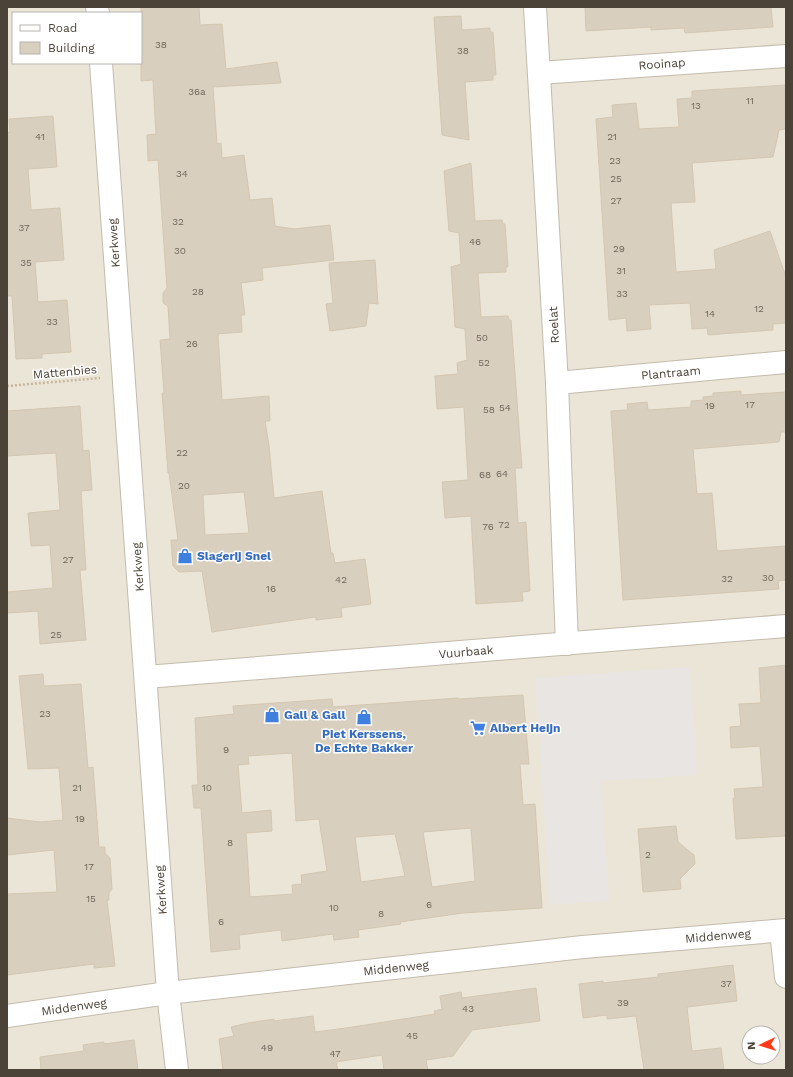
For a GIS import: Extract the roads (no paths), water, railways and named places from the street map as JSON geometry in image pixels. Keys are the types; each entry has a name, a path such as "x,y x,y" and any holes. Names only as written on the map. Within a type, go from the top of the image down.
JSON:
{"street":[{"name":"Roelat","path":"534,7 557,383 567,644"},
{"name":"Rooinap","path":"539,73 786,56"},
{"name":"Kerkweg","path":"101,64 168,993 177,1070"},
{"name":"Plantraam","path":"557,383 786,362"},
{"name":"Vuurbaak","path":"146,677 786,626"},
{"name":"Middenweg","path":"7,1016 168,993 583,947 784,931"},
{"path":"784,931 786,977"}],"place":[{"name":"Slagerij Snel","path":"185,556"},
{"name":"Gall & Gall","path":"272,715"},
{"name":"Piet Kerssens, De Echte Bakker","path":"364,717"},
{"name":"Albert Heijn","path":"478,728"}]}
